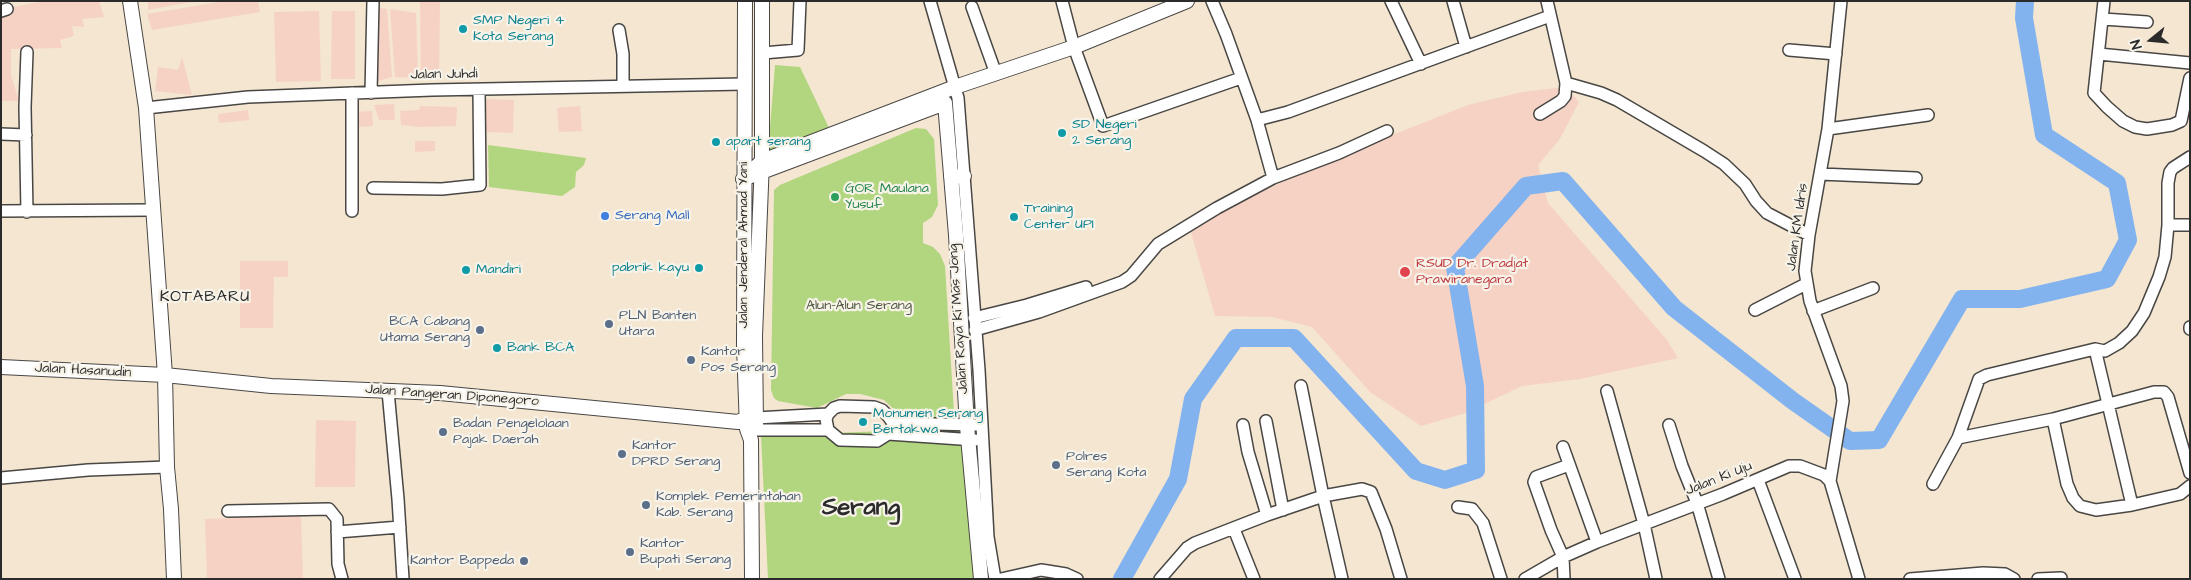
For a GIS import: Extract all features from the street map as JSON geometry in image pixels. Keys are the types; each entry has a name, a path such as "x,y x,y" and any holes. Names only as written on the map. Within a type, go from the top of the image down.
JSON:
{"main road":[{"path":"130,1 146,108 165,375 167,467 172,508 174,579"},
{"name":"Jalan Jenderal Ahmad Yani","path":"745,1 744,345 749,426 752,579"},
{"name":"Jalan Jenderal Ahmad Yani","path":"749,426 762,167 762,1"},
{"path":"743,179 762,167 871,125 955,87 1074,47 1187,1"},
{"path":"871,125 945,103 957,176 967,426 975,440 981,579"},
{"name":"Jalan Hasanudin","path":"1,367 165,375"},
{"name":"Jalan Pangeran Diponegoro","path":"165,375 271,386 440,393 749,426"}],"street":[{"path":"371,93 373,1"},
{"path":"763,53 798,50 800,1"},
{"name":"Jalan Raya Ki Mas Jong","path":"930,1 958,98 957,176 975,324 981,425 975,440 994,579"},
{"path":"1062,1 1074,47 1103,126 1241,78"},
{"path":"1212,1 1257,120 1273,178"},
{"path":"1391,1 1421,64"},
{"path":"1453,1 1466,47"},
{"path":"1540,114 1561,101 1565,96 1566,83 1547,1"},
{"name":"Jalan KM Idris","path":"1830,481 1843,401 1839,377 1813,311 1806,284 1805,271 1809,235 1828,129 1841,1"},
{"path":"2104,1 2094,93 2107,107 2123,121 2135,127 2147,129 2172,125 2181,121 2190,78"},
{"path":"972,6 996,74"},
{"path":"1257,120 1288,112 1550,16"},
{"path":"2103,18 2147,22"},
{"path":"620,30 623,54 623,86"},
{"path":"1789,50 1836,54"},
{"path":"27,52 27,212"},
{"path":"2099,54 2190,63"},
{"path":"1566,83 1601,93 1617,100 1704,151 1724,164 1745,184 1756,201 1767,213 1809,235"},
{"name":"Jalan Juhdi","path":"146,108 248,97 432,90 744,84"},
{"path":"372,188 442,189 480,185 479,90"},
{"path":"352,93 352,211"},
{"path":"1828,129 1928,115"},
{"path":"975,324 1027,305 1105,281 1122,282 1131,276 1158,244 1217,208 1273,178 1339,153 1387,132"},
{"path":"1,134 26,135"},
{"path":"1934,484 1958,438 1979,379 1987,375 2095,349 2105,351 2119,343 2132,330 2144,313 2165,257 2170,172 2190,157"},
{"path":"1820,174 1916,178"},
{"path":"1,211 152,210"},
{"path":"2168,225 2190,225"},
{"path":"1755,310 1806,284"},
{"path":"1813,311 1873,288"},
{"path":"2095,349 2132,504"},
{"path":"1301,386 1342,579"},
{"path":"388,391 403,579"},
{"path":"1607,391 1644,524 1656,579"},
{"path":"1958,438 2053,419 2154,392 2164,392 2168,397 2190,473"},
{"path":"828,430 826,419 828,414 834,408 840,406 874,407 882,410 891,428"},
{"path":"749,426 828,414"},
{"path":"2053,419 2067,484 2073,498 2080,506 2096,510 2132,504 2180,494 2190,486"},
{"path":"1266,421 1283,510"},
{"path":"749,426 828,430 840,440 877,441 891,428 981,425"},
{"path":"1243,425 1248,452 1267,515"},
{"path":"1669,425 1698,504 1719,579"},
{"path":"891,428 975,440"},
{"path":"1563,447 1597,542"},
{"path":"1564,579 1563,557 1534,482 1536,478 1569,465"},
{"name":"Jalan Ki Uju","path":"1525,579 1563,557 1597,542 1698,504 1789,466 1800,466 1824,475 1830,481"},
{"path":"1,478 88,470 167,467"},
{"path":"1758,480 1795,579"},
{"path":"1830,481 1859,579"},
{"path":"1160,579 1187,548 1267,515 1323,496 1362,488 1371,492 1386,529 1401,579"},
{"path":"1458,507 1472,509 1484,523 1501,579"},
{"path":"228,511 329,509 337,519 338,564 342,579"},
{"path":"337,532 400,527"},
{"path":"1234,529 1254,579"},
{"path":"1001,579 1042,570 1066,574 1078,579"},
{"path":"1910,579 1993,573 2005,574 2014,579"},
{"path":"2038,579 2061,578"}],"shaded area":[{"path":"43,1 99,1 104,17 82,19 84,27 72,26 74,36 60,40 62,48 11,49 11,75 19,101 1,101 1,18 12,15 9,8"},
{"path":"148,1 197,1 148,10"},
{"path":"225,1 258,1 260,12 152,30 147,14"},
{"path":"420,1 440,1 439,80 421,80"},
{"path":"379,8 387,9 392,77 378,81"},
{"path":"390,9 416,13 418,78 395,77"},
{"path":"319,11 321,81 276,82 274,12"},
{"path":"332,11 355,11 355,79 331,79"},
{"path":"182,57 192,95 155,91 158,67 178,70"},
{"name":"RSUD Dr. Dradjat Prawiranegara","path":"1566,87 1579,102 1560,139 1538,165 1548,203 1667,340 1678,358 1580,379 1522,386 1466,413 1421,426 1370,392 1312,327 1272,317 1215,316 1190,229 1249,197 1362,147 1468,105 1522,92"},
{"path":"484,99 514,100 513,133 483,132"},
{"path":"394,104 395,120 379,120 374,105"},
{"path":"420,106 457,107 456,126 419,127 401,125 400,111 419,110"},
{"path":"580,106 582,131 559,132 557,108"},
{"path":"248,110 249,120 219,123 218,114"},
{"path":"372,111 373,126 356,127 356,112"},
{"path":"415,141 435,141 435,151 415,152"},
{"path":"240,261 288,261 288,277 274,277 273,328 240,328"},
{"path":"316,420 356,421 355,487 315,487"},
{"path":"301,516 303,579 207,579 205,519"}],"green space":[{"path":"775,65 800,67 831,132 768,152"},
{"name":"Alun-Alun Serang","path":"916,128 926,129 934,139 938,205 932,217 923,223 923,243 933,247 940,254 945,266 953,418 949,421 904,419 884,400 860,394 846,394 817,408 778,401 774,398 771,390 774,190 780,185"},
{"path":"488,145 586,158 584,165 576,172 575,187 562,196 489,187"},
{"path":"983,427 989,579 768,579 761,436"}],"waterway":[{"path":"1122,579 1178,479 1193,399 1236,338 1294,338 1416,471 1445,480 1476,470 1475,386 1455,267 1526,186 1563,181 1674,308 1793,401 1850,441 1879,440 1962,299 2020,299 2107,279 2128,240 2117,183 2044,135 2024,18 2025,1"}],"place":[{"name":"SMP Negeri 4 Kota Serang","path":"463,29"},
{"name":"SD Negeri 2 Serang","path":"1062,133"},
{"name":"apart serang","path":"716,142"},
{"name":"GOR Maulana Yusuf","path":"835,197"},
{"name":"Serang Mall","path":"605,216"},
{"name":"Training Center UPI","path":"1014,217"},
{"name":"pabrik kayu","path":"699,268"},
{"name":"Mandiri","path":"466,270"},
{"name":"RSUD Dr. Dradjat Prawiranegara","path":"1405,272"},
{"name":"PLN Banten Utara","path":"609,324"},
{"name":"BCA Cabang Utama Serang","path":"480,330"},
{"name":"Bank BCA","path":"497,348"},
{"name":"Kantor Pos Serang","path":"691,360"},
{"name":"Monumen Serang Bertakwa","path":"863,422"},
{"name":"Badan Pengelolaan Pajak Daerah","path":"443,432"},
{"name":"Kantor DPRD Serang","path":"622,454"},
{"name":"Polres Serang Kota","path":"1056,465"},
{"name":"Komplek Pemerintahan Kab. Serang","path":"646,505"},
{"name":"Kantor Bupati Serang","path":"630,552"},
{"name":"Kantor Bappeda","path":"524,561"}],"district":[{"name":"KOTABARU","path":"205,298"},
{"name":"Serang","path":"861,509"}]}
